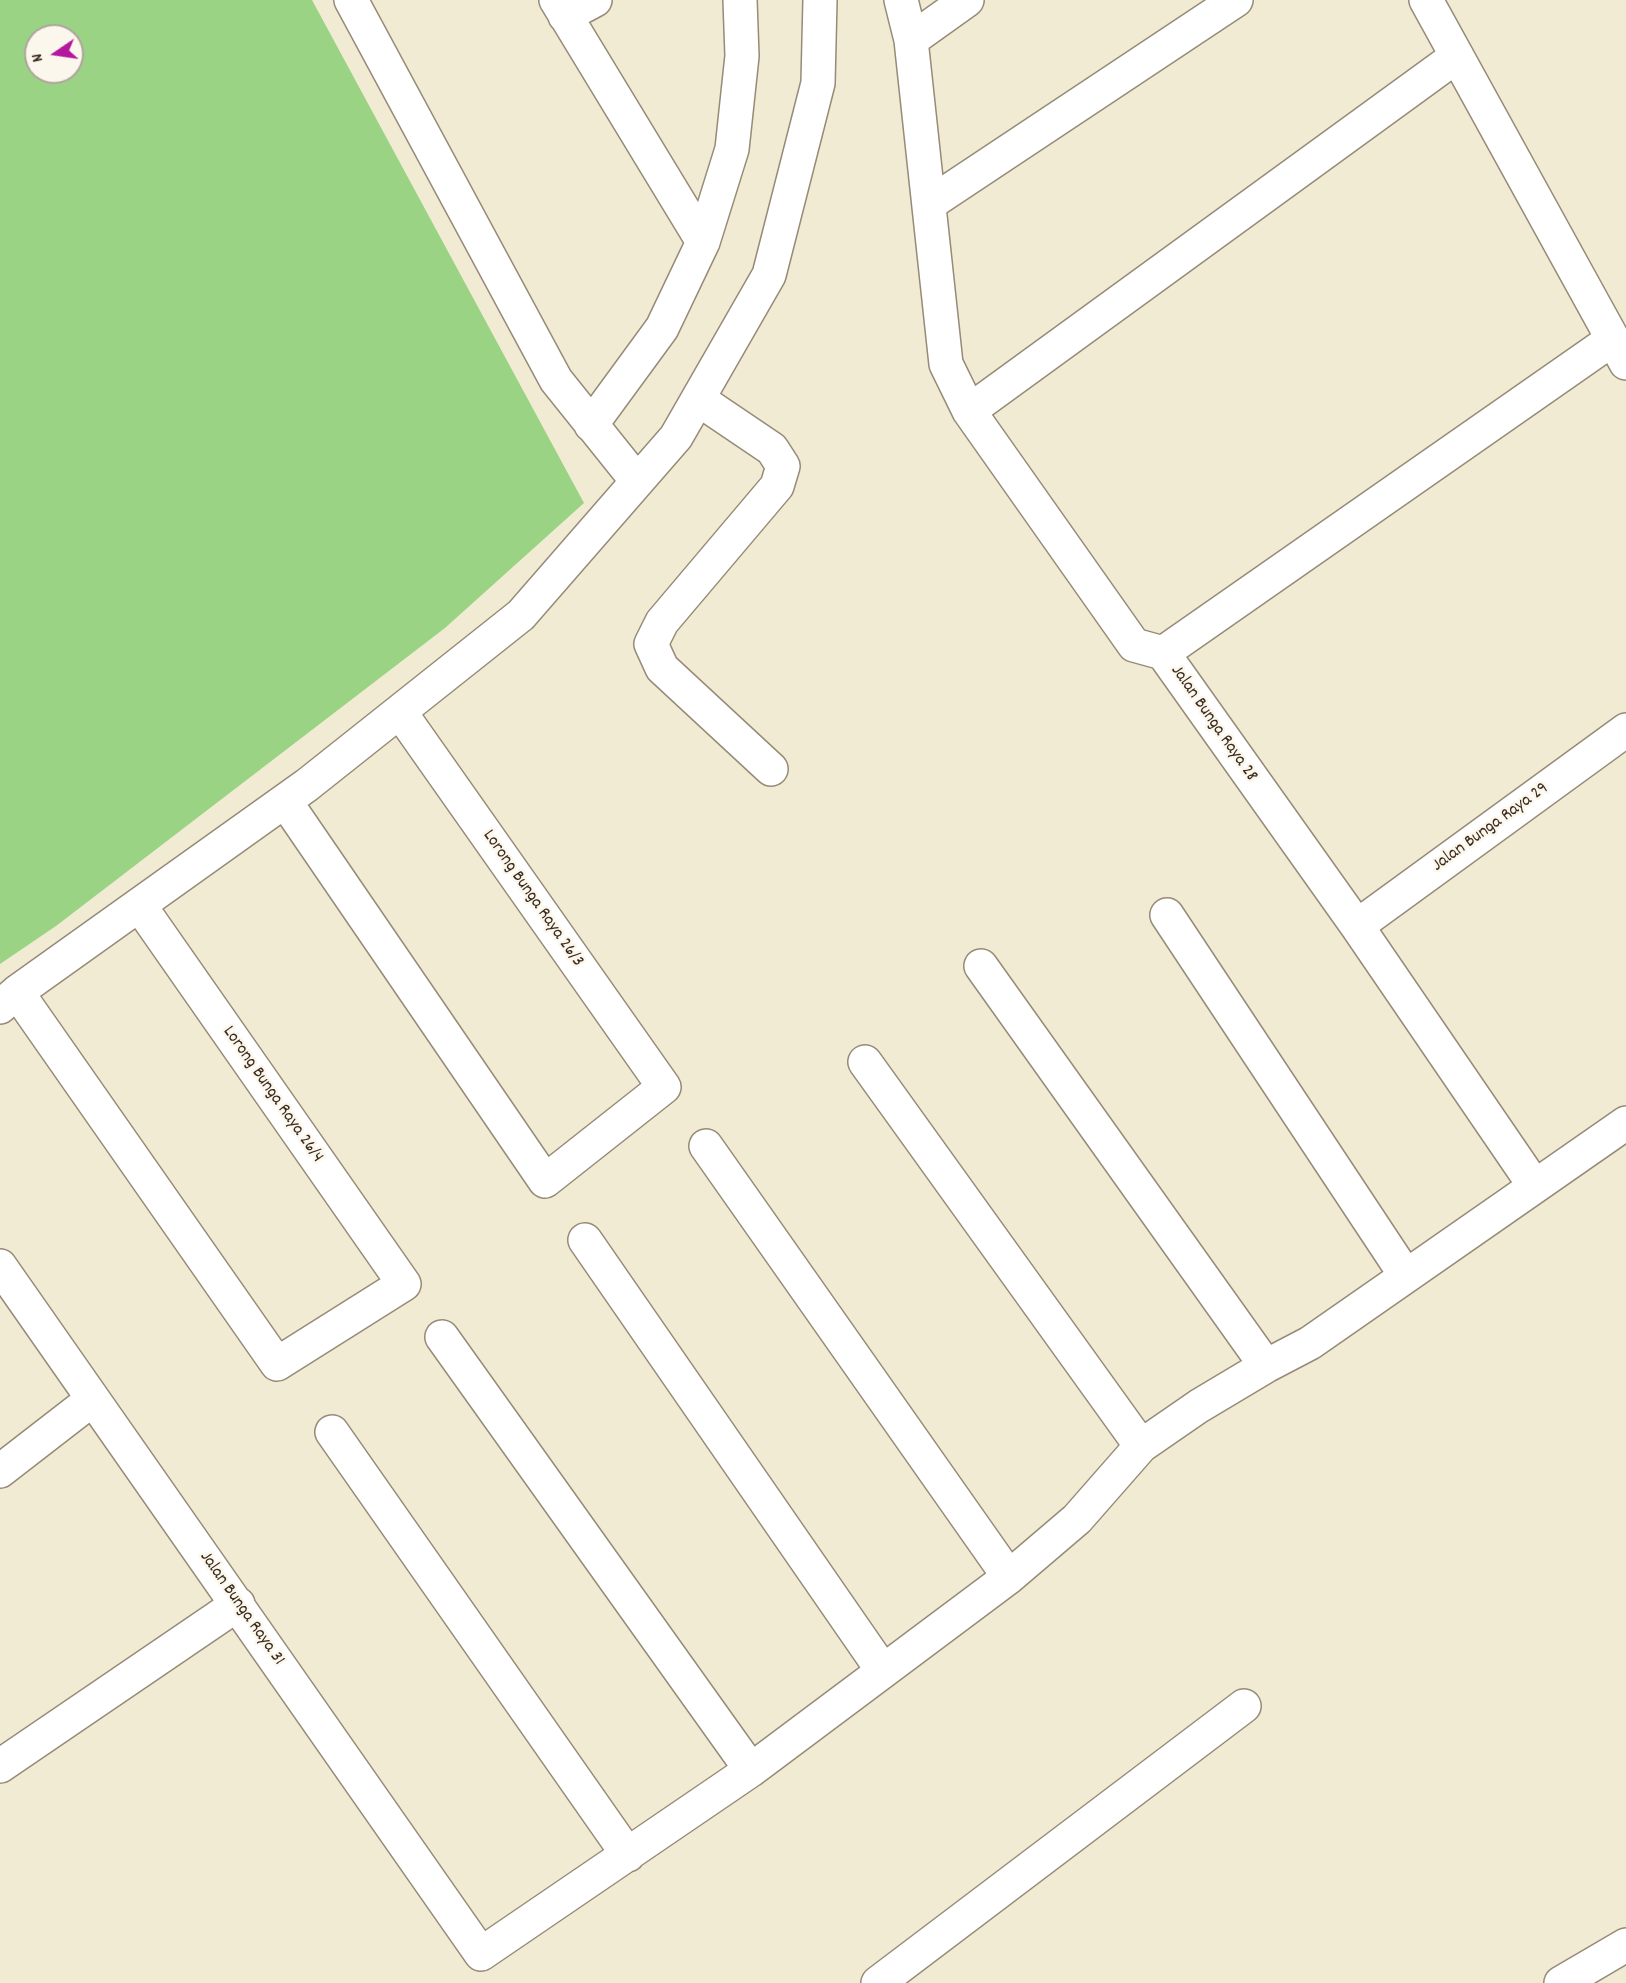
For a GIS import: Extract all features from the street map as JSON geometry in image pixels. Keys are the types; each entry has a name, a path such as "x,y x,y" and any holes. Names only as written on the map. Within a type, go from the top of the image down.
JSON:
{"street":[{"path":"351,0 556,380 638,482"},
{"path":"595,0 560,8 703,242"},
{"path":"591,425 662,328 703,242 732,148 742,56 740,0"},
{"path":"9,999 285,801 521,615 676,437 769,275 818,83 820,0"},
{"path":"901,0 911,40 946,364 969,411 1134,645 1163,653"},
{"path":"911,40 967,0"},
{"path":"929,204 1236,0"},
{"path":"1426,0 1619,351"},
{"path":"969,411 1457,56"},
{"name":"Jalan Bunga Raya 28","path":"1534,1185 1357,926 1163,653 1619,351"},
{"path":"698,399 771,449 783,466 777,486 662,622 651,644 662,669 771,769"},
{"name":"Lorong Bunga Raya 26/3","path":"285,801 545,1181 664,1087 400,712"},
{"name":"Jalan Bunga Raya 29","path":"1357,926 1626,730"},
{"name":"Lorong Bunga Raya 26/4","path":"9,999 277,1364 404,1284 140,906"},
{"path":"1167,915 1406,1275"},
{"path":"981,966 1266,1366"},
{"path":"865,1062 1140,1446"},
{"path":"332,1432 628,1855 751,1770 1010,1577 1077,1519 1140,1446 1199,1406 1310,1343 1626,1123"},
{"path":"706,1146 1010,1577"},
{"path":"585,1240 883,1671"},
{"name":"Jalan Bunga Raya 31","path":"0,1266 481,1954 628,1855"},
{"path":"442,1337 751,1770"},
{"path":"0,1471 93,1400"},
{"path":"0,1766 238,1604"},
{"path":"878,1983 1244,1706"},
{"path":"1561,1983 1626,1945"}],"green space":[{"path":"0,0 312,0 584,503 445,628 56,926 0,964"}]}
